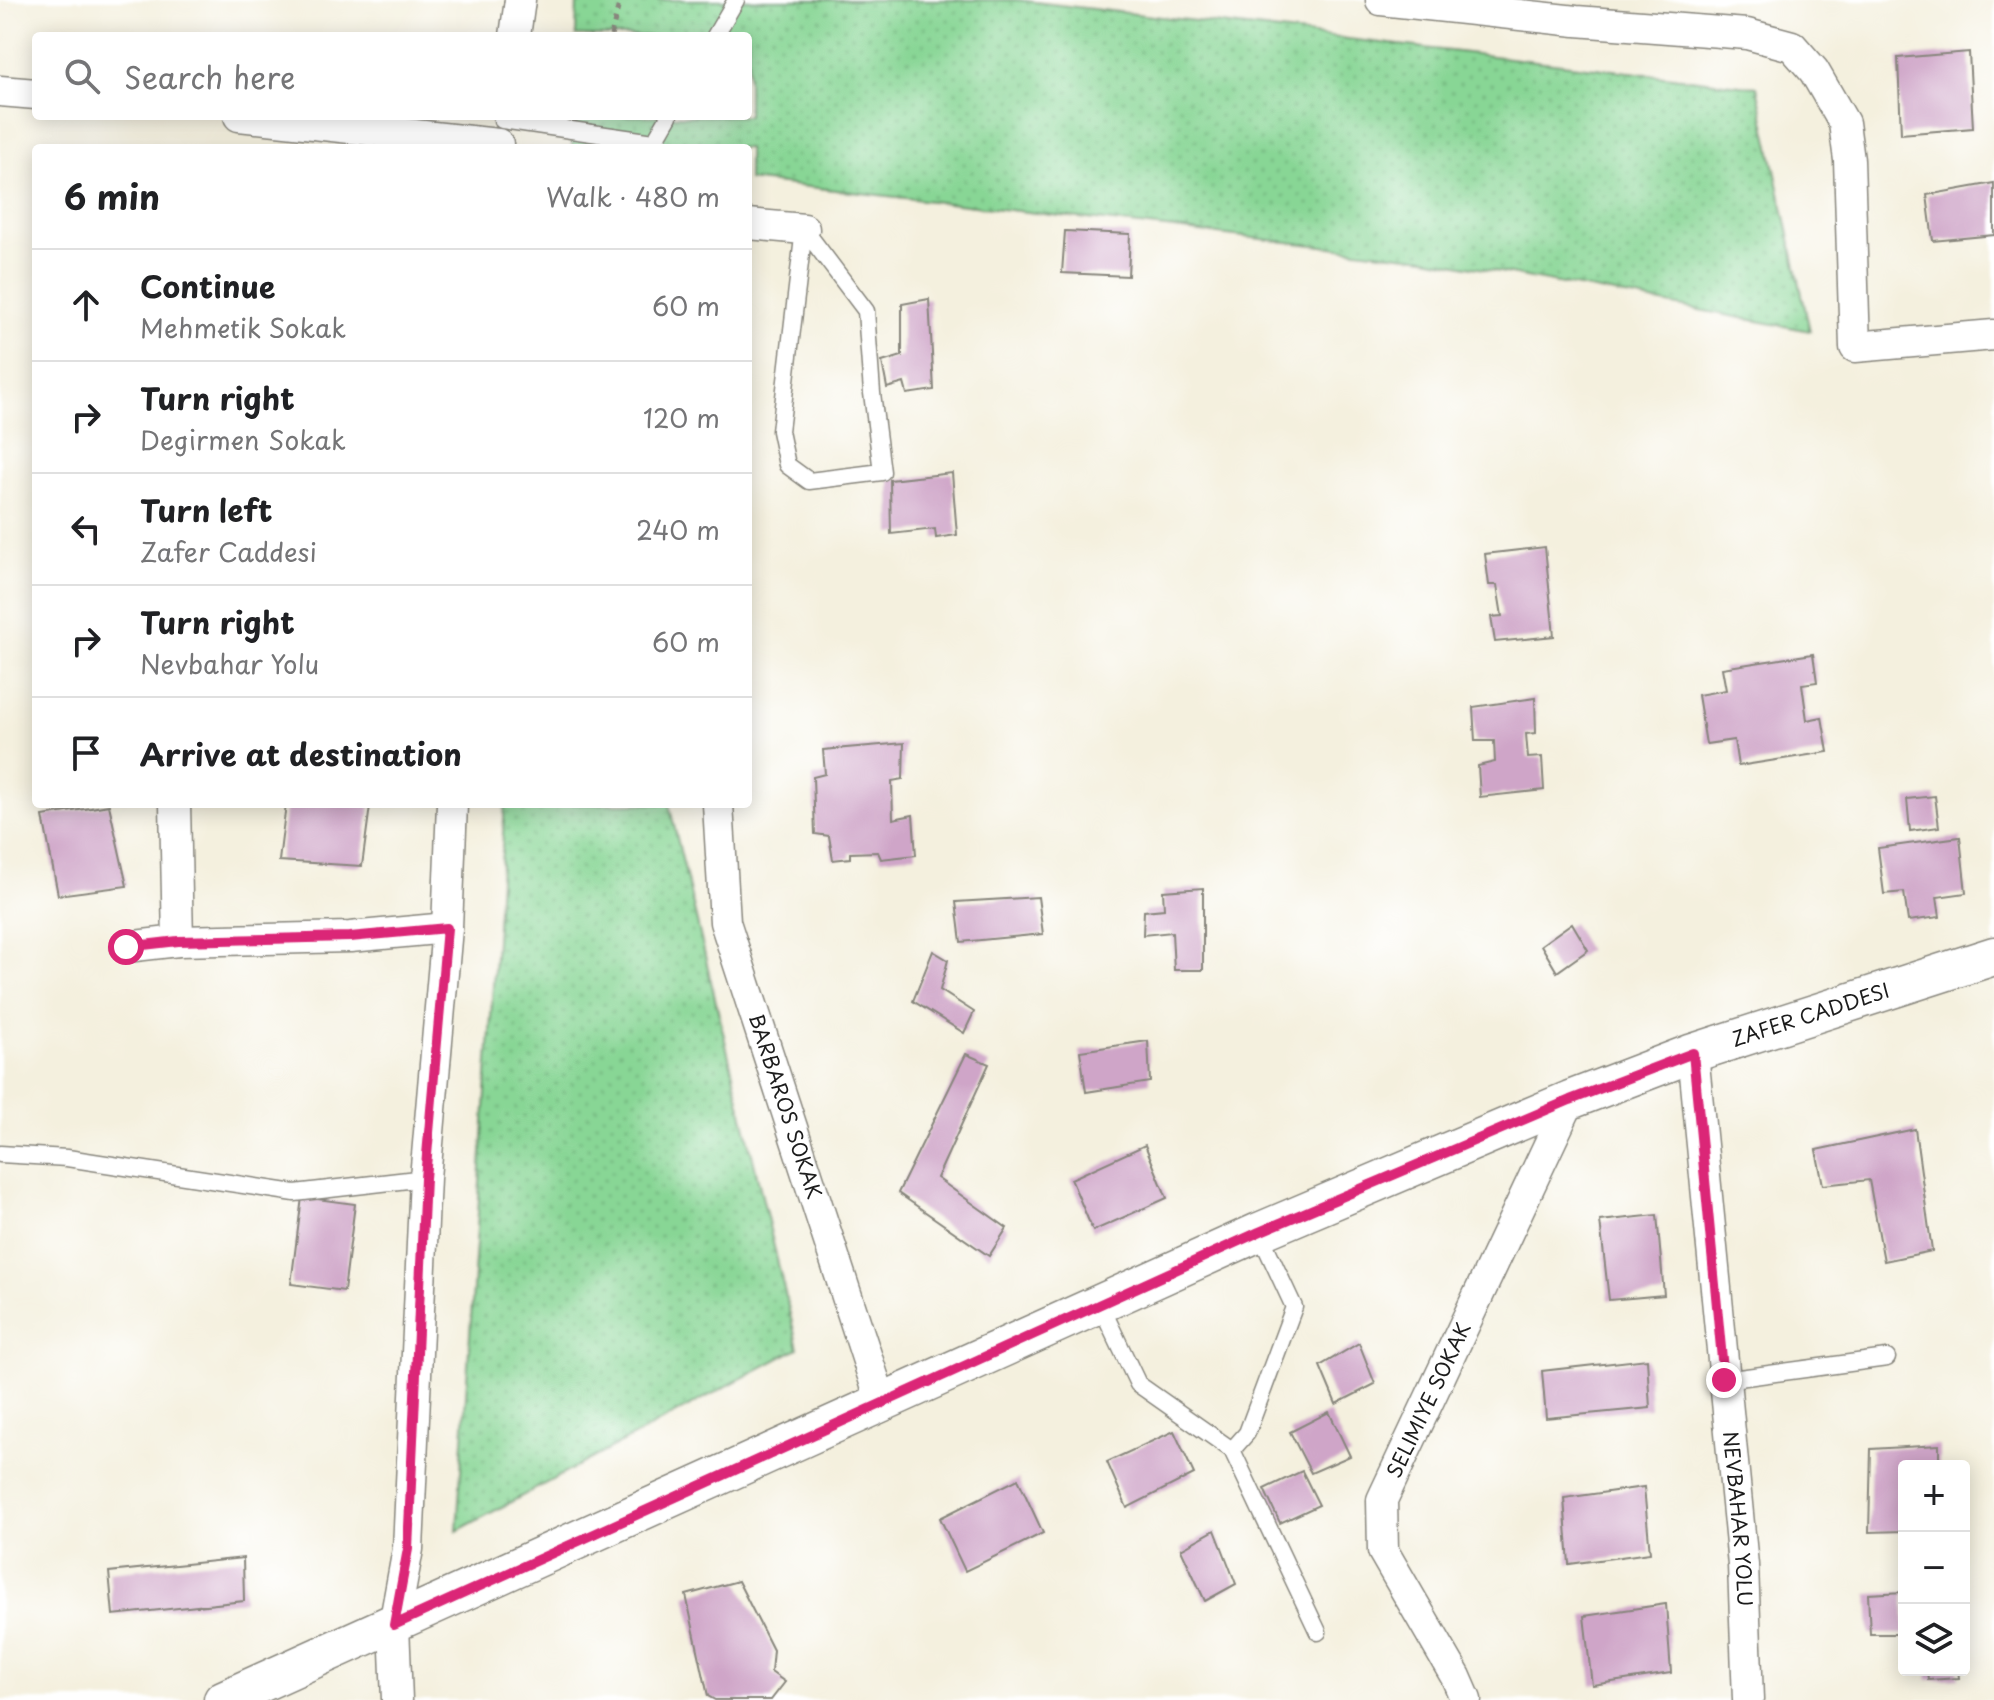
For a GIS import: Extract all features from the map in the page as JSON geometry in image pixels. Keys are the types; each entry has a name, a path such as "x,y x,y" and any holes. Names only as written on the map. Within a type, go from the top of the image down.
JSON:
{"street":[{"path":"516,32 520,0"},
{"path":"1381,0 1576,21 1747,34 1792,46 1814,71 1844,123 1849,160 1855,347 1994,335"},
{"path":"0,91 32,94"},
{"path":"304,120 500,132"},
{"path":"752,224 804,229"},
{"path":"175,808 178,941"},
{"path":"397,1700 394,1625 408,1549 425,1178 447,928 452,808"},
{"name":"BARBAROS SOKAK","path":"718,808 725,922 882,1404"},
{"path":"126,947 178,941 350,937 447,928"},
{"name":"ZAFER CADDESI","path":"223,1700 1259,1232 1570,1100 1693,1053 1994,956"},
{"name":"NEVBAHAR YOLU","path":"1693,1053 1743,1565 1748,1700"},
{"name":"SELIMIYE SOKAK","path":"1466,1700 1456,1677 1383,1551 1382,1500 1570,1100"}],"lane":[{"path":"717,32 736,0"},
{"path":"500,132 654,142 667,120"},
{"path":"804,229 866,311 882,472 809,481 787,465 780,431 804,229"},
{"path":"0,1154 67,1158 295,1193 425,1178"},
{"path":"1232,1450 1247,1433 1294,1307 1259,1232"},
{"path":"1100,1304 1138,1384 1232,1450 1318,1632"},
{"path":"1724,1380 1887,1358"}],"path":[{"path":"612,32 620,0"}],"green space":[{"path":"577,0 1017,0 1757,87 1810,331 1426,258 752,180 752,144 572,144 573,120 752,120 752,32 576,32"},
{"path":"505,808 670,808 798,1348 457,1531"}],"building":[{"path":"1969,52 1973,128 1901,134 1898,58"},
{"path":"1994,183 1994,235 1933,241 1927,195"},
{"path":"1065,231 1130,234 1128,276 1062,273"},
{"path":"929,299 934,390 907,394 904,383 887,388 882,362 902,356 902,304"},
{"path":"952,473 957,535 936,538 935,529 891,534 890,480"},
{"path":"1545,547 1554,636 1495,642 1491,617 1502,616 1497,585 1489,585 1485,554"},
{"path":"1813,654 1817,682 1802,684 1807,720 1822,717 1828,752 1738,766 1734,740 1706,744 1698,695 1726,690 1722,668"},
{"path":"1535,698 1536,733 1526,734 1528,758 1542,757 1544,790 1480,797 1478,766 1495,762 1494,741 1475,741 1473,707"},
{"path":"904,743 903,779 892,781 893,819 913,815 916,855 881,859 878,852 850,853 850,858 833,860 829,836 815,834 813,777 825,774 823,750"},
{"path":"1935,796 1939,827 1910,831 1907,799"},
{"path":"110,808 127,886 58,895 43,816"},
{"path":"286,808 370,808 362,866 279,861"},
{"path":"1960,837 1966,893 1937,897 1940,917 1908,921 1904,892 1884,894 1878,848"},
{"path":"1203,888 1203,970 1174,970 1172,932 1143,935 1144,911 1164,909 1163,891"},
{"path":"1038,897 1043,934 961,942 956,902"},
{"path":"1572,923 1588,950 1557,972 1541,945"},
{"path":"933,951 948,960 940,990 974,1012 964,1033 913,1001"},
{"path":"1148,1041 1150,1082 1086,1092 1080,1051"},
{"path":"966,1054 989,1064 937,1178 1007,1228 989,1256 898,1193"},
{"path":"1915,1129 1932,1251 1884,1261 1869,1180 1823,1185 1816,1150"},
{"path":"1145,1145 1167,1198 1093,1231 1071,1179"},
{"path":"302,1197 355,1204 344,1291 291,1284"},
{"path":"1657,1215 1664,1295 1609,1300 1600,1221"},
{"path":"1359,1343 1375,1384 1336,1404 1320,1366"},
{"path":"1647,1359 1650,1408 1546,1418 1542,1371"},
{"path":"1329,1412 1350,1456 1311,1473 1290,1432"},
{"path":"1174,1431 1194,1474 1127,1508 1107,1462"},
{"path":"1939,1445 1939,1460 1898,1460 1898,1531 1869,1532 1871,1449"},
{"path":"1302,1471 1319,1505 1280,1523 1264,1489"},
{"path":"1018,1479 1043,1533 965,1571 940,1518"},
{"path":"1644,1487 1650,1553 1569,1564 1564,1498"},
{"path":"1215,1530 1236,1584 1205,1601 1181,1549"},
{"path":"243,1558 244,1601 113,1615 109,1572"},
{"path":"738,1581 773,1650 771,1672 785,1682 771,1700 715,1700 708,1696 686,1595"},
{"path":"1898,1592 1898,1634 1870,1634 1868,1594"},
{"path":"1666,1604 1671,1673 1592,1685 1584,1616"},
{"path":"1928,1676 1959,1678 1928,1680"}],"route":[{"path":"126,947 178,941 350,937 447,928 425,1178 408,1549 394,1625 1259,1232 1570,1100 1693,1053 1724,1380"}]}
